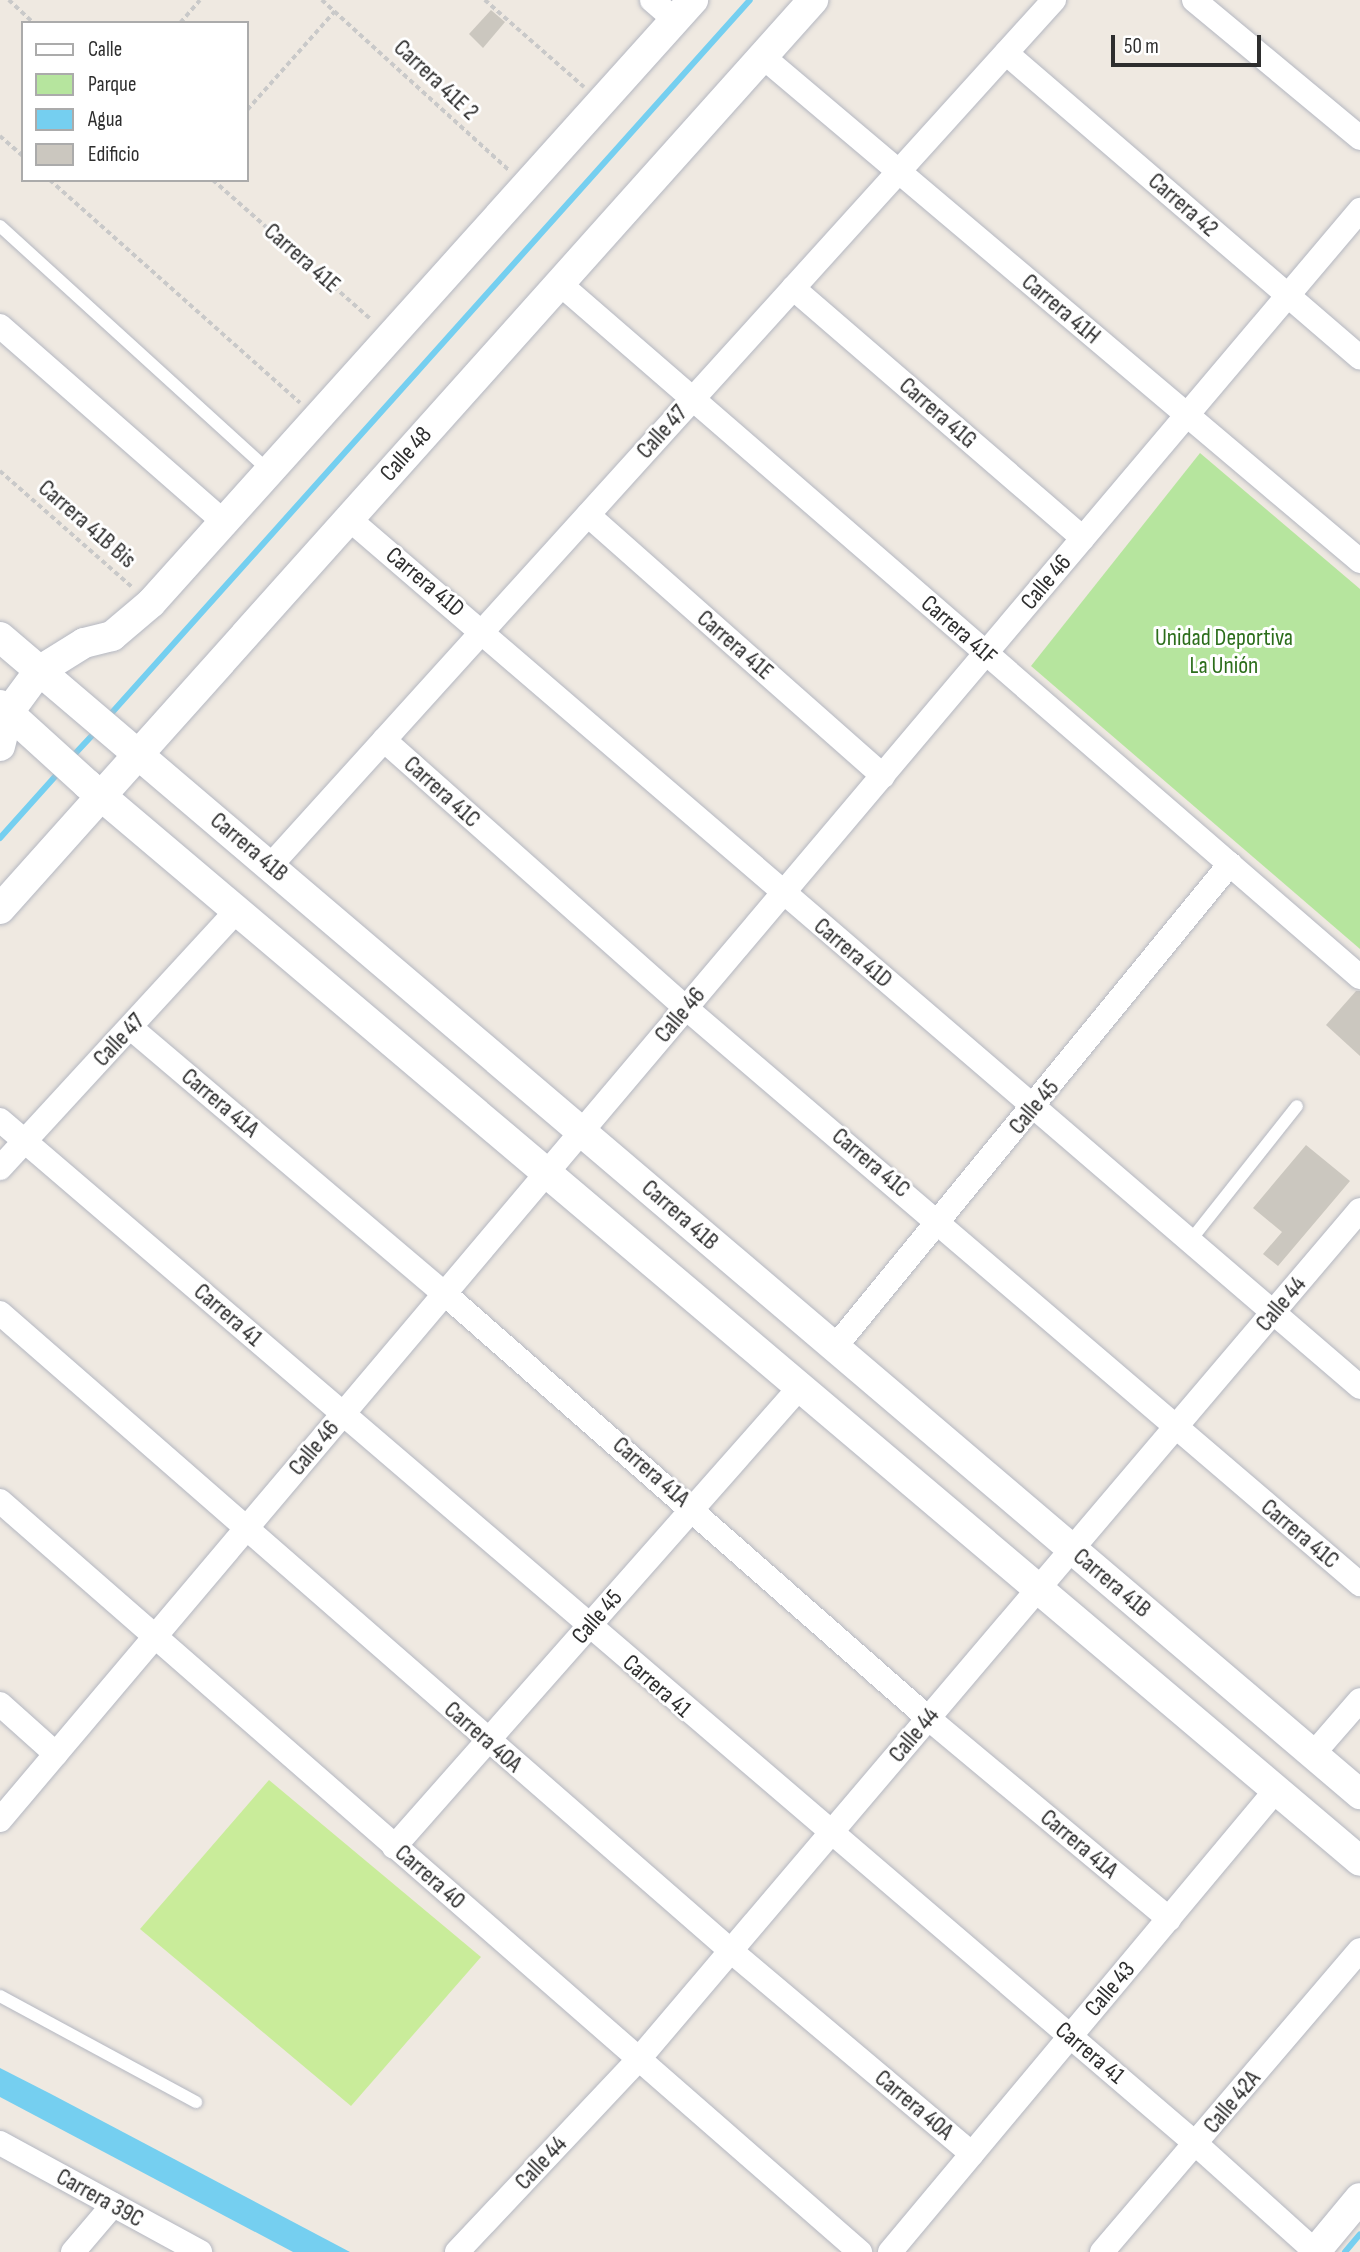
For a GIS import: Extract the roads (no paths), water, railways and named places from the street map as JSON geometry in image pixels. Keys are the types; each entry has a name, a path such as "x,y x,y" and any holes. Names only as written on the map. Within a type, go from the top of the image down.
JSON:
{"street":[{"path":"0,746 4,709 39,671 84,643 112,636 151,603 684,10 652,0"},
{"name":"Calle 48","path":"0,909 90,787 348,518 813,0"},
{"name":"Calle 47","path":"271,865 1054,0"},
{"path":"1194,0 1360,138"},
{"name":"Carrera 42","path":"1006,53 1360,356"},
{"name":"Carrera 41H","path":"762,56 1360,561"},
{"name":"Calle 46","path":"0,1820 1360,210"},
{"name":"Carrera 41F","path":"559,283 1360,977"},
{"name":"Carrera 41G","path":"793,288 1083,538"},
{"path":"0,326 224,522"},
{"name":"Carrera 41E","path":"588,515 883,776"},
{"name":"Carrera 41D","path":"348,518 483,631 783,893 1360,1387"},
{"name":"Carrera 41B","path":"0,637 1360,1794"},
{"path":"4,709 90,787 1360,1861"},
{"name":"Carrera 41C","path":"384,740 686,1008 938,1220 1174,1429 1360,1584"},
{"name":"Calle 45","path":"835,1347 1034,1107 1230,864"},
{"name":"Calle 47","path":"0,1168 236,911"},
{"name":"Carrera 41A","path":"131,1028 693,1508 928,1718 1169,1919"},
{"name":"Carrera 41","path":"0,1120 830,1834 1196,2144 1315,2252"},
{"name":"Calle 44","path":"457,2252 638,2060 1360,1210"},
{"name":"Carrera 40A","path":"0,1313 730,1951 972,2154"},
{"name":"Calle 45","path":"394,1847 800,1387"},
{"name":"Carrera 40","path":"0,1502 860,2252"},
{"path":"1314,1754 1360,1700"},
{"path":"0,1704 56,1754"},
{"name":"Calle 43","path":"890,2252 1276,1790"},
{"name":"Calle 42A","path":"1102,2252 1360,1950"},
{"name":"Carrera 39C","path":"0,2143 200,2252"},
{"path":"1315,2252 1360,2198"},
{"path":"72,2252 113,2205"}],"lane":[{"path":"0,226 269,472"},
{"path":"1190,1241 1297,1106"},
{"path":"0,1996 195,2102"}],"water":[{"path":"0,2068 350,2252 293,2252 0,2097"}],"waterway":[{"path":"108,717 750,0"},
{"path":"71,758 97,730"},
{"path":"0,838 59,772"},
{"path":"1345,2252 1360,2234"}],"park label":[{"name":"Unidad Deportiva La Unión","path":"1224,652"}]}
